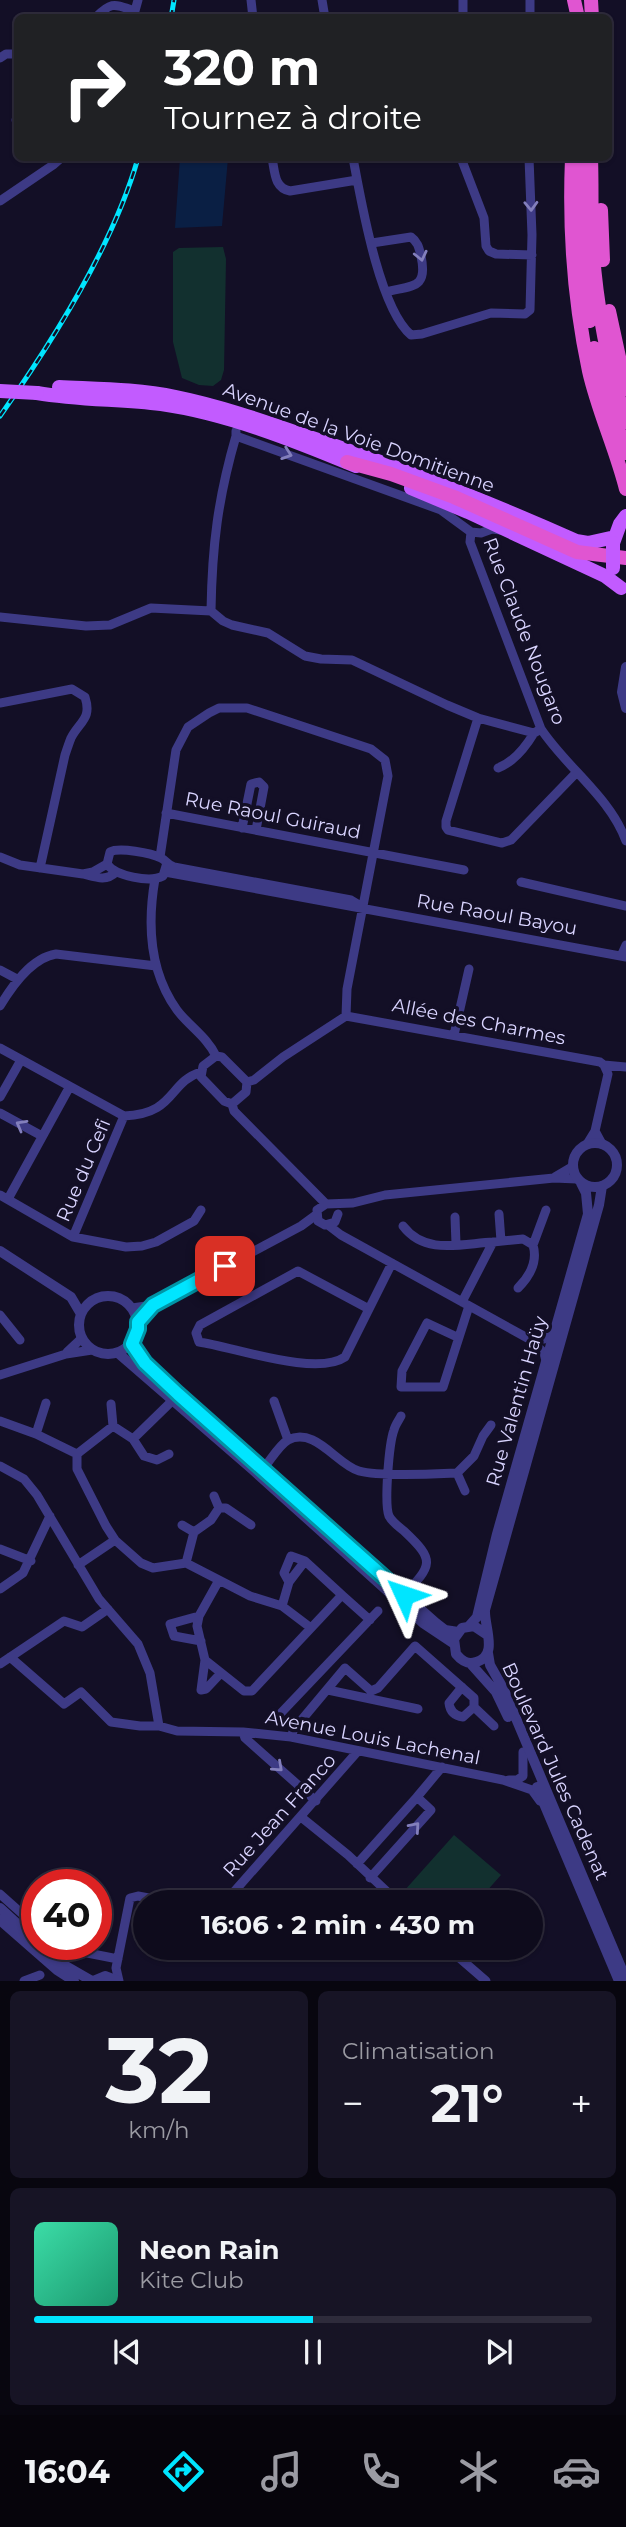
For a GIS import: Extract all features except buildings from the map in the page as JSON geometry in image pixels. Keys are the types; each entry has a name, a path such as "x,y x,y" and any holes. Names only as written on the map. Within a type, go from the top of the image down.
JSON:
{"highway":[{"path":"572,161 572,245 580,322 589,373 626,489"},
{"path":"581,161 581,244 592,336 600,373 626,453"},
{"path":"591,161 592,236 598,306 610,369 626,422"},
{"path":"600,161 606,287 614,340 626,389"},
{"path":"347,462 391,474 454,497 577,552 626,558"}],"main road":[{"name":"Avenue de la Voie Domitienne","path":"0,383 163,405 347,462 509,531 605,576 623,591"},
{"name":"Avenue de la Voie Domitienne","path":"0,391 136,391 227,408 433,482 576,541 588,543 614,540"},
{"path":"623,591 613,568 614,540 626,516"}],"street":[{"path":"99,14 113,4 134,14 138,0"},
{"path":"0,201 57,161"},
{"path":"273,161 277,184 282,190 357,180"},
{"path":"354,161 386,292 392,309 411,335 491,313 525,314 532,305 529,161"},
{"path":"462,161 484,218 486,246 489,251 496,254 531,255"},
{"path":"0,187 9,195"},
{"path":"372,243 411,237 418,245 423,279 416,285 386,292"},
{"path":"211,611 215,523 236,429"},
{"name":"Avenue de la Voie Domitienne","path":"236,429 441,510 471,531 509,531"},
{"name":"Rue Claude Nougaro","path":"471,531 470,542 537,731 623,825 626,841"},
{"path":"0,617 86,626 110,625 151,608 211,611 232,625 268,633 305,656 352,660 478,718 537,731 508,765 498,768"},
{"path":"626,667 622,692 626,708"},
{"path":"0,703 72,689 86,697 89,707 88,715 71,738 65,755 40,868"},
{"path":"83,874 93,872 107,863 116,872 155,879 163,876 166,813 176,750 188,727 198,718 219,708 247,708 372,749 385,760 387,776 347,989 346,1016 283,1057 254,1080 247,1082"},
{"path":"478,718 446,821 448,830 502,843 511,840 576,773"},
{"path":"242,828 251,784 259,782 264,787 256,830"},
{"name":"Rue Raoul Guiraud","path":"166,813 464,870"},
{"name":"Rue Raoul Bayou","path":"107,863 107,856 114,849 163,864 351,900 362,907 623,956"},
{"path":"0,857 20,865 105,878 110,878 116,872"},
{"path":"155,879 150,940 163,988 177,1011 211,1046 216,1056"},
{"path":"521,882 626,906"},
{"path":"623,956 626,945"},
{"path":"0,1006 17,979 49,955 156,966"},
{"path":"454,1035 469,969"},
{"path":"0,970 17,979"},
{"name":"Allée des Charmes","path":"346,1016 626,1067"},
{"path":"0,1048 124,1116 138,1116 157,1110 191,1075 201,1072"},
{"path":"232,1104 224,1101 201,1077 203,1066 216,1056 222,1057 247,1082"},
{"path":"0,1097 21,1060"},
{"path":"579,1181 572,1167 576,1153 587,1144 595,1131 608,1074 604,1065"},
{"path":"232,1104 246,1093 247,1082"},
{"path":"69,1088 4,1197 74,1237 126,1247 156,1242 194,1221 201,1210"},
{"path":"232,1104 234,1111 311,1190 341,1235 531,1340 544,1353 546,1360"},
{"path":"0,1113 42,1136"},
{"name":"Rue du Cefi","path":"74,1237 124,1116"},
{"path":"311,1190 318,1221 353,1203 385,1195 554,1178 579,1181 595,1188 620,1175 621,1162 602,1144 595,1131"},
{"path":"587,1144 602,1144"},
{"path":"554,1178 572,1167"},
{"name":"Rue Valentin Haüy","path":"468,1626 477,1616 497,1534 588,1214 586,1193 579,1181"},
{"name":"Rue Valentin Haüy","path":"486,1634 485,1610 599,1205 602,1186"},
{"path":"518,1288 529,1278 535,1256 533,1245 545,1210"},
{"path":"316,1212 330,1215"},
{"path":"301,1226 316,1212"},
{"path":"457,1337 426,1323 402,1371 401,1387 443,1387 457,1337 465,1304 497,1241 499,1214"},
{"path":"132,1308 153,1305 301,1226 330,1215"},
{"path":"454,1217 456,1244"},
{"path":"403,1226 411,1236 431,1246 523,1239 533,1245"},
{"path":"0,1251 71,1297 90,1302"},
{"path":"369,1309 298,1271 200,1325 196,1333 200,1342 272,1359 308,1363 337,1362 345,1357 392,1264"},
{"path":"104,1296 112,1296 120,1298 132,1308 138,1329 132,1344 118,1353 100,1354 82,1339 79,1329 81,1314 90,1302 104,1296"},
{"path":"71,1297 81,1314"},
{"path":"138,1322 153,1305"},
{"path":"2,1318 20,1340"},
{"path":"531,1340 544,1339 554,1329"},
{"path":"66,1353 82,1339"},
{"path":"132,1344 145,1363 404,1595 455,1637"},
{"path":"0,1376 66,1353 92,1350"},
{"path":"118,1353 439,1636 455,1637 468,1626 477,1627 486,1634 490,1643 488,1653 479,1661 463,1661 456,1654 455,1637"},
{"path":"133,1439 173,1400"},
{"path":"274,1401 288,1440"},
{"path":"36,1434 46,1403"},
{"path":"111,1404 113,1426"},
{"path":"401,1416 394,1430 387,1506 389,1514 426,1555 427,1565 423,1576 404,1595"},
{"path":"0,1421 36,1434 77,1454"},
{"path":"263,1469 288,1440 310,1439 323,1445 349,1467 367,1473 457,1472 474,1456 491,1425"},
{"path":"113,1426 133,1439 144,1456 157,1460 169,1454"},
{"path":"77,1454 113,1426"},
{"path":"77,1454 77,1469 115,1540 141,1563 153,1567 186,1563 218,1582 282,1606 311,1628"},
{"path":"0,1466 23,1479 50,1516 78,1565 108,1609 129,1631 143,1654 150,1673 159,1726"},
{"path":"457,1472 465,1491"},
{"path":"214,1496 219,1508"},
{"path":"186,1563 194,1532 211,1520 219,1508"},
{"path":"219,1508 226,1508 251,1525"},
{"path":"0,1588 23,1573 50,1516"},
{"path":"182,1525 194,1532"},
{"path":"78,1565 115,1540"},
{"path":"0,1549 31,1561"},
{"path":"289,1582 284,1573 291,1556 306,1561 370,1620"},
{"path":"282,1606 289,1582 306,1561"},
{"path":"218,1582 199,1616 197,1626 205,1660 201,1690 206,1689 221,1673"},
{"path":"205,1660 244,1691 252,1691 342,1595"},
{"path":"0,1664 64,1621 82,1627 108,1609"},
{"path":"280,1714 378,1611"},
{"path":"199,1616 170,1624 174,1636 201,1641"},
{"path":"368,1695 378,1688 415,1646 474,1698 474,1707 494,1726"},
{"name":"Boulevard Jules Cadenat","path":"488,1653 490,1665 504,1690 626,1979"},
{"name":"Avenue Louis Lachenal","path":"10,1657 64,1704 81,1692 111,1721 159,1726 177,1731 243,1732 291,1737 442,1767 503,1780 531,1790 547,1810"},
{"path":"334,1658 368,1695"},
{"name":"Boulevard Jules Cadenat","path":"470,1663 496,1692 619,1981"},
{"path":"291,1737 294,1729 345,1668"},
{"path":"462,1687 449,1703 450,1709 457,1716 463,1717 474,1707"},
{"path":"327,1690 368,1695 418,1709"},
{"path":"243,1732 246,1738 316,1801"},
{"name":"Rue Jean Franco","path":"236,1890 358,1751"},
{"name":"Avenue Louis Lachenal","path":"503,1780 517,1780 523,1776 523,1752"},
{"path":"358,1864 442,1767"},
{"path":"370,1878 430,1810 417,1797"},
{"path":"301,1817 358,1864 384,1890"},
{"path":"0,1894 21,1913"},
{"path":"105,1976 119,1981 117,1964 130,1898 133,1897"},
{"path":"0,1908 21,1927"},
{"path":"0,1920 57,1970 74,1981"},
{"path":"57,1960 92,1981 105,1976 117,1964"},
{"path":"103,1960 117,1964"},
{"path":"462,1960 486,1981"},
{"path":"24,1981 40,1975"}],"green space":[{"path":"223,247 226,259 224,370 221,380 213,386 199,385 182,378 173,342 173,252 179,248"},
{"path":"454,1835 501,1875 488,1890 405,1890"}],"water":[{"path":"180,161 228,161 222,226 175,228"}],"railway":[{"path":"172,14 174,0"},
{"path":"0,416 80,292 113,225 137,161"}],"route":[{"path":"225,1266 153,1305 138,1322 132,1344 145,1363 178,1394 404,1595"}]}
